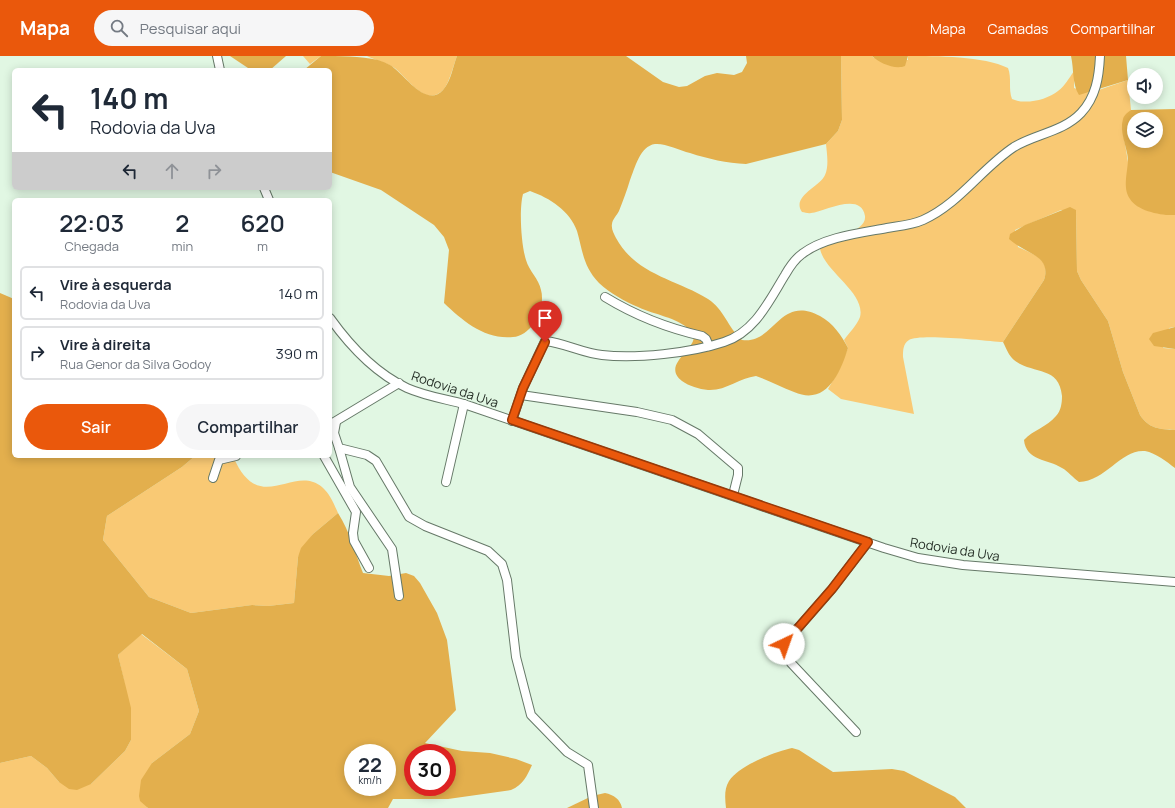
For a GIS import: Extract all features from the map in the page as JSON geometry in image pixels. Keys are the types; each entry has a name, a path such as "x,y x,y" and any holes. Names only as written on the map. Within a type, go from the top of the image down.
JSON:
{"street":[{"path":"216,56 219,68"},
{"path":"512,420 521,395 545,342 590,353 616,356 660,354 709,346 733,339 752,325 790,267 801,254 836,239 924,220 949,203 1013,148 1026,140 1062,127 1080,114 1091,100 1098,84 1100,56"},
{"path":"605,297 630,313 664,326 702,336 706,339 709,346"},
{"name":"Rodovia da Uva","path":"332,321 348,342 369,362 399,383 417,391 464,404 918,558 963,565 1175,582"},
{"path":"399,383 333,423 334,433 350,487 392,549 399,596"},
{"path":"521,395 637,412 681,423 698,434 738,468 738,475 733,495"},
{"path":"446,482 464,404"},
{"path":"339,448 367,455 376,461 410,517 425,526 488,551 502,564 506,580 516,657 528,709 537,722 567,752 588,765 594,808"},
{"path":"213,478 219,460 228,458"},
{"path":"325,458 356,512 354,541 369,568"},
{"path":"856,732 791,663 784,644 832,589 868,542"}],"shaded area":[{"path":"230,56 286,56 272,68 248,68"},
{"path":"303,56 321,56 310,64"},
{"path":"321,56 357,57 378,60 386,63 399,72 417,89 430,95 437,95 446,86 457,56 626,56 663,82 679,87 687,86 705,76 717,73 734,75 742,72 747,63 746,56 841,56 842,120 838,131 826,144 746,164 711,159 672,147 655,144 645,149 639,158 612,226 616,238 624,250 634,260 658,275 708,299 718,308 742,340 753,340 770,329 786,315 795,311 806,311 825,319 837,330 848,348 836,377 823,391 815,395 805,395 794,392 756,376 715,390 701,389 685,383 676,374 676,367 678,361 693,342 694,336 690,330 672,319 645,310 628,302 612,293 599,283 587,265 577,231 570,217 552,201 530,191 523,194 521,217 522,236 526,260 541,290 542,297 539,313 532,326 526,332 513,337 493,335 475,328 444,303 449,250 444,237 434,225 381,190 332,173 332,68 306,68"},
{"path":"367,56 457,56 443,90 436,95 429,96 416,89 393,67"},
{"path":"841,56 872,56 874,58 908,60 908,56 946,57 973,59 998,64 1008,68 1012,99 1023,102 1036,101 1048,97 1058,91 1067,82 1074,71 1074,88 1090,93 1127,80 1127,104 1130,104 1131,110 1127,112 1127,115 1123,120 1123,132 1128,162 1168,215 1175,215 1175,327 1169,328 1163,348 1175,349 1175,430 1160,429 1151,426 1143,420 1140,415 1123,372 1108,321 1081,280 1077,271 1076,210 1061,210 1015,230 1018,247 1036,255 1043,262 1046,273 1044,280 1003,342 926,337 909,340 904,345 903,357 914,414 841,399 828,389 838,372 848,348 844,340 859,320 860,308 857,299 823,258 820,249 832,241 855,230 864,222 865,216 862,209 857,205 850,204 817,212 802,212 800,201 803,196 818,184 825,175 827,164 826,144 838,131 842,120"},
{"path":"872,56 908,56 905,66 897,67 883,63"},
{"path":"1071,56 1126,56 1127,80 1079,95 1074,81"},
{"path":"1175,109 1175,215 1163,215 1144,210 1133,203 1128,195 1126,185 1128,159 1122,129 1124,116 1127,113 1127,148 1163,148 1163,112 1128,112 1131,110"},
{"path":"1070,207 1076,210 1077,271 1081,280 1108,321 1123,372 1143,420 1151,426 1160,429 1175,430 1175,468 1153,454 1145,451 1136,452 1128,455 1097,476 1089,480 1079,482 1062,468 1033,456 1026,447 1024,440 1058,414 1061,407 1062,396 1060,386 1056,379 1044,372 1021,365 1012,358 1003,342 1044,280 1045,272 1044,265 1041,260 1009,239 1010,234 1025,225"},
{"path":"0,293 12,298 12,458 193,458 182,467 107,516 103,540 149,597 191,613 252,605 268,606 294,603 298,557 301,548 313,534 338,513 349,535 363,573 389,576 406,573 414,576 420,583 437,613 447,640 456,710 425,743 430,744 404,744 404,796 456,796 456,750 490,753 516,759 532,765 522,783 511,790 448,799 393,799 388,808 148,808 140,801 139,796 141,780 152,763 190,734 199,711 187,669 142,634 118,655 131,708 131,740 125,751 91,784 77,790 69,789 59,782 47,768 31,756 0,763"},
{"path":"1175,327 1175,349 1154,346 1149,339 1153,333"},
{"path":"193,458 234,458 243,474 254,484 265,487 300,481 311,481 322,487 330,496 338,513 313,534 298,557 294,603 268,606 252,605 191,613 149,597 103,540 107,516 182,467"},
{"path":"141,634 187,669 199,711 190,734 152,763 148,808 0,808 0,763 31,756 47,768 59,782 91,784 125,751 131,740 124,681 118,655"},
{"path":"792,748 799,750 833,772 892,769 904,771 955,797 966,808 726,808 726,787 734,775 758,760"},
{"path":"605,793 616,798 620,802 622,808 567,808 592,796"}],"route":[{"path":"545,342 523,388 512,420 868,542 832,589 784,644"}]}
